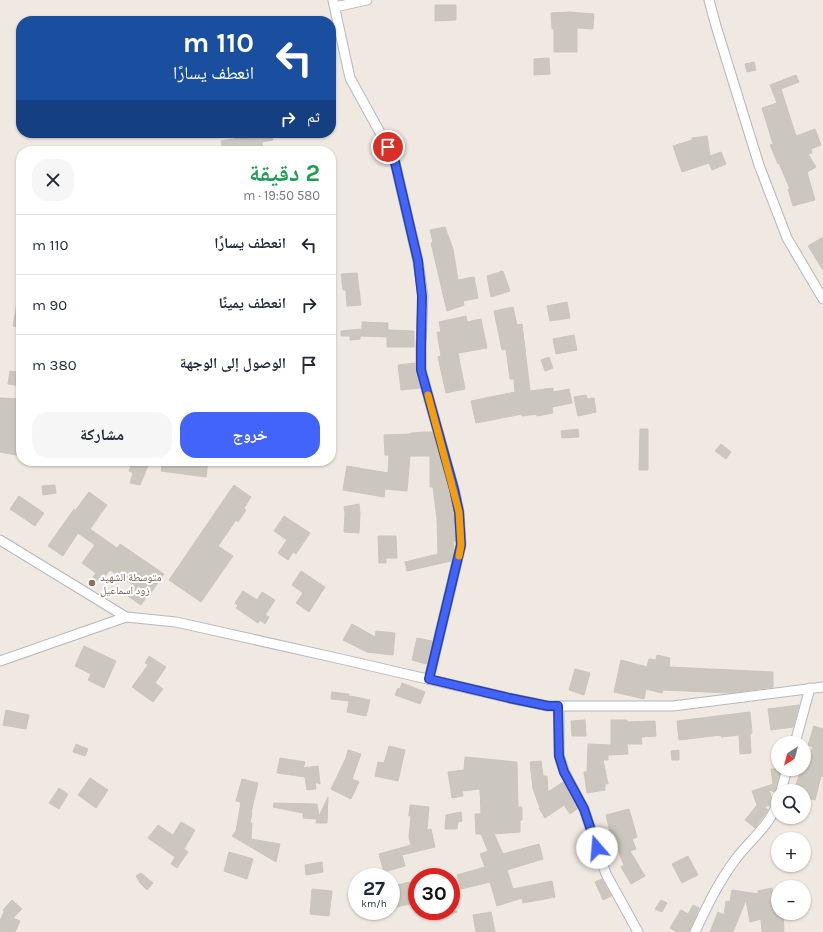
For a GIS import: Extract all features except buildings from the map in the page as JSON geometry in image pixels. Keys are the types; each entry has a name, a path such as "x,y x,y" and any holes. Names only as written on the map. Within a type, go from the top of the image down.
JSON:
{"street":[{"path":"367,0 334,4 350,78 394,158 418,261 422,296 421,370 459,512 461,545 429,679"},
{"path":"709,0 760,165 787,238 823,299"},
{"path":"0,540 126,617"},
{"path":"0,661 126,617 176,622 548,706 673,706 823,687"},
{"path":"797,736 810,688"},
{"path":"558,706 559,756 564,772 584,809 606,874 638,932"},
{"path":"695,932 713,894 736,859 757,835 771,815"}],"slow traffic":[{"path":"428,395 459,512 461,545 459,556"}],"place":[{"name":"متوسطة الشهيد زود اسماعيل","path":"92,583"}],"route":[{"path":"388,147 394,158 418,261 422,296 421,370 459,512 461,545 429,679 509,698 548,706 558,706 559,756 564,772 584,809 597,848"}]}
